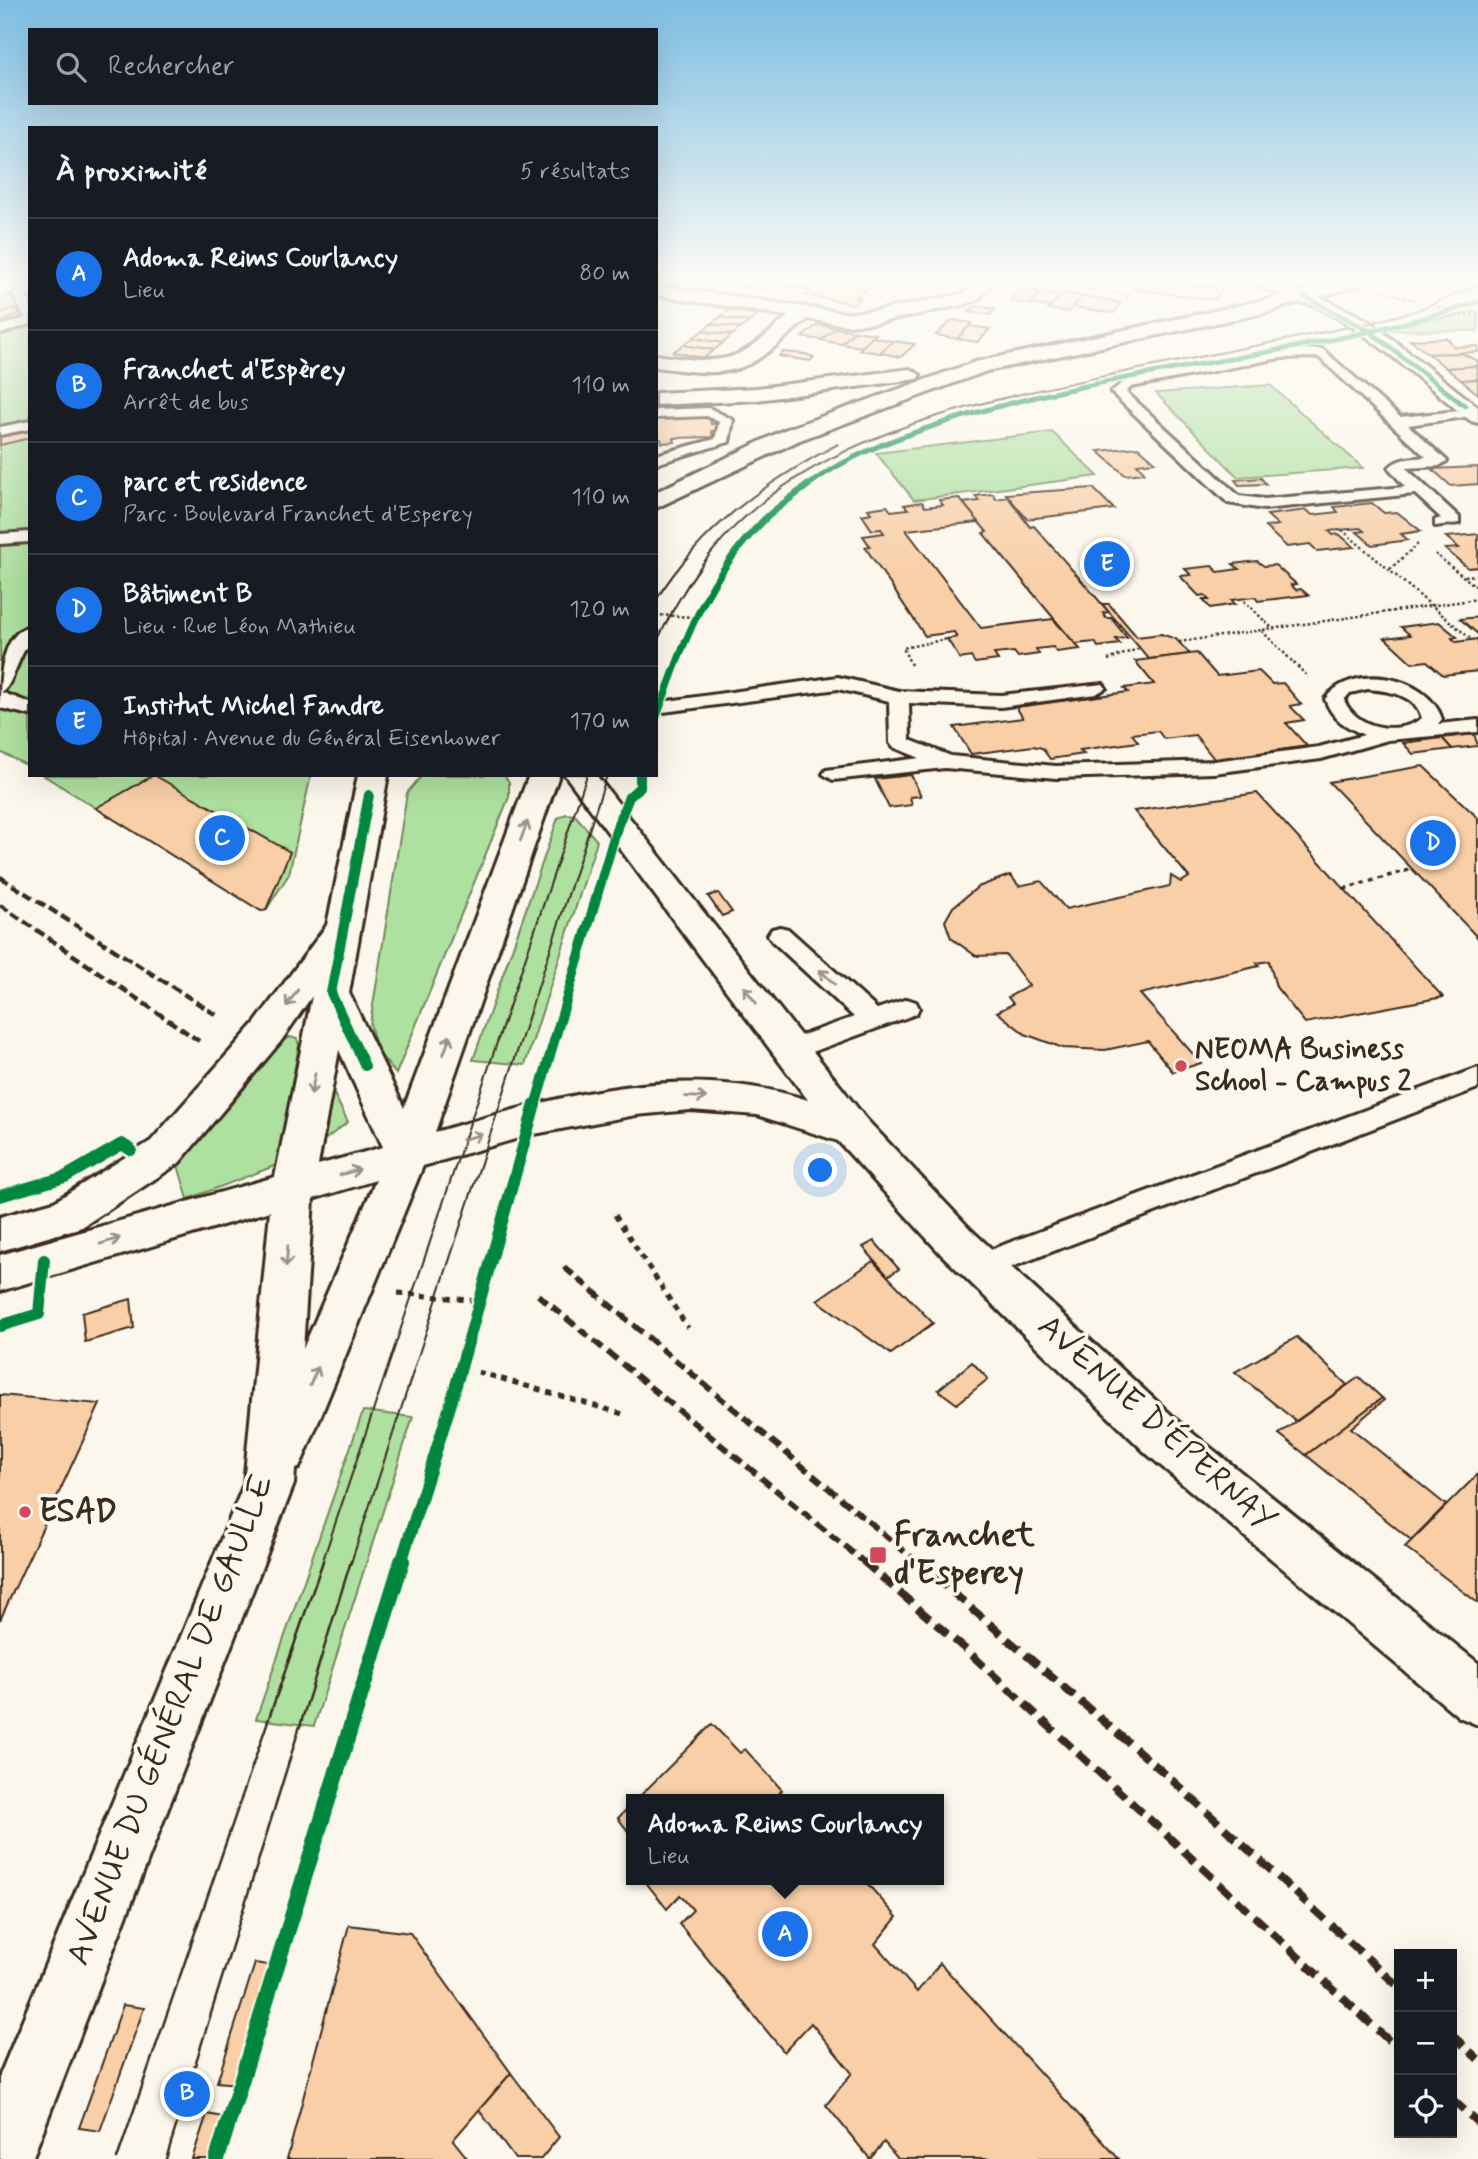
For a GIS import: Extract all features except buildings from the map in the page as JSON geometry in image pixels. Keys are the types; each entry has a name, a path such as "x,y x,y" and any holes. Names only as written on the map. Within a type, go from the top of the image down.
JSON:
{"street":[{"path":"658,400 757,394 855,382"},
{"path":"658,500 792,435 939,382"},
{"path":"1436,382 1473,410"},
{"name":"AVENUE DU GÉNÉRAL DE GAULLE","path":"0,2155 269,1484 293,1188 373,777"},
{"path":"269,1484 407,1155 543,777"},
{"name":"AVENUE D'ÉPERNAY","path":"582,777 852,1130 981,1266 1164,1439 1478,1698"},
{"path":"0,1234 67,1215 165,1152 268,1032 345,921"},
{"path":"331,993 407,1155"},
{"path":"0,1273 529,1121 676,1096 744,1098 852,1130"}],"lane":[{"path":"1138,382 1126,384 1118,392 1234,500 1264,504 1410,491 1415,486"},
{"path":"1354,382 1439,461 1401,464 1397,468 1453,520 1441,523"},
{"path":"1398,422 1473,410"},
{"path":"658,414 709,412 726,420 724,439 720,442 658,459"},
{"path":"0,431 28,425"},
{"path":"0,539 28,537"},
{"path":"0,687 11,652 28,633"},
{"path":"661,708 838,683 899,696 1001,701 1096,688"},
{"path":"1388,734 1357,726 1344,718 1333,702 1336,694 1343,688 1368,683 1392,687 1414,695 1425,703 1432,719 1427,726 1413,733"},
{"path":"899,696 900,743 948,762"},
{"path":"0,698 7,704 28,709"},
{"path":"833,774 948,762 1056,772 1214,767 1321,753 1388,734 1478,726"},
{"path":"780,935 873,1020"},
{"path":"792,1049 906,1008"},
{"path":"981,1266 1478,1079"}],"path":[{"path":"1342,530 1472,640"},
{"path":"1431,550 1478,588"},
{"path":"1464,576 1478,575"},
{"path":"1179,642 1478,599"},
{"path":"1244,601 1273,629"},
{"path":"658,615 694,617"},
{"path":"1261,630 1311,679"},
{"path":"911,665 903,648 947,639"},
{"path":"1344,888 1412,869"},
{"path":"615,1215 688,1328"},
{"path":"478,1372 622,1414"}],"green space":[{"path":"0,382 28,382 28,766 0,752"},
{"path":"1270,385 1363,468 1238,477 1156,393"},
{"path":"1052,432 1098,476 914,500 876,453"},
{"path":"46,777 311,777 289,874 266,910 261,911"},
{"path":"420,777 505,777 509,782 509,797 396,1074 377,1051 370,1024 407,793"},
{"path":"566,814 575,815 597,841 525,1065 473,1060 558,818"},
{"path":"290,1037 297,1039 299,1045 277,1165 188,1199 177,1162 235,1100 282,1041"},
{"path":"329,1084 348,1122 318,1145"},
{"path":"363,1411 413,1417 314,1726 256,1719"}],"tram line":[{"path":"658,639 681,596 711,553 750,513 794,479 843,452 896,430 950,412 1079,382"},
{"path":"658,597 693,551 736,510 785,475 838,444"},
{"path":"322,1563 586,777"},
{"path":"351,1563 606,777"},
{"path":"117,2159 323,1561"},
{"path":"166,2159 351,1561"}],"railway":[{"path":"0,877 218,1016"},
{"path":"0,905 199,1041"},
{"path":"564,1267 918,1563"},
{"path":"538,1295 865,1563"},
{"path":"863,1561 973,1656 1394,2045"},
{"path":"916,1561 1163,1772 1394,1982"},
{"path":"1457,2040 1478,2059"},
{"path":"1457,2104 1478,2123"}],"cycle path":[{"path":"658,714 693,620 712,583 724,565 764,520 811,483 865,454 923,430 1044,395 1109,382"},
{"path":"1435,382 1465,406"},
{"path":"217,2159 451,1403 486,1270 618,824 629,797 640,787 640,777"},
{"path":"365,1066 331,993 369,795"},
{"path":"0,1196 65,1177 122,1144 131,1150"},
{"path":"0,1326 39,1314 44,1260"}],"place":[{"name":"Institut Michel Fandre","path":"1107,564"},
{"name":"parc et residence","path":"222,838"},
{"name":"Bâtiment B","path":"1433,843"},
{"name":"NEOMA Business School - Campus 2","path":"1181,1066"},
{"name":"ESAD","path":"25,1512"},
{"name":"Franchet d'Esperey","path":"878,1555"},
{"name":"Adoma Reims Courlancy","path":"785,1934"},
{"name":"Franchet d'Espèrey","path":"187,2094"}]}
